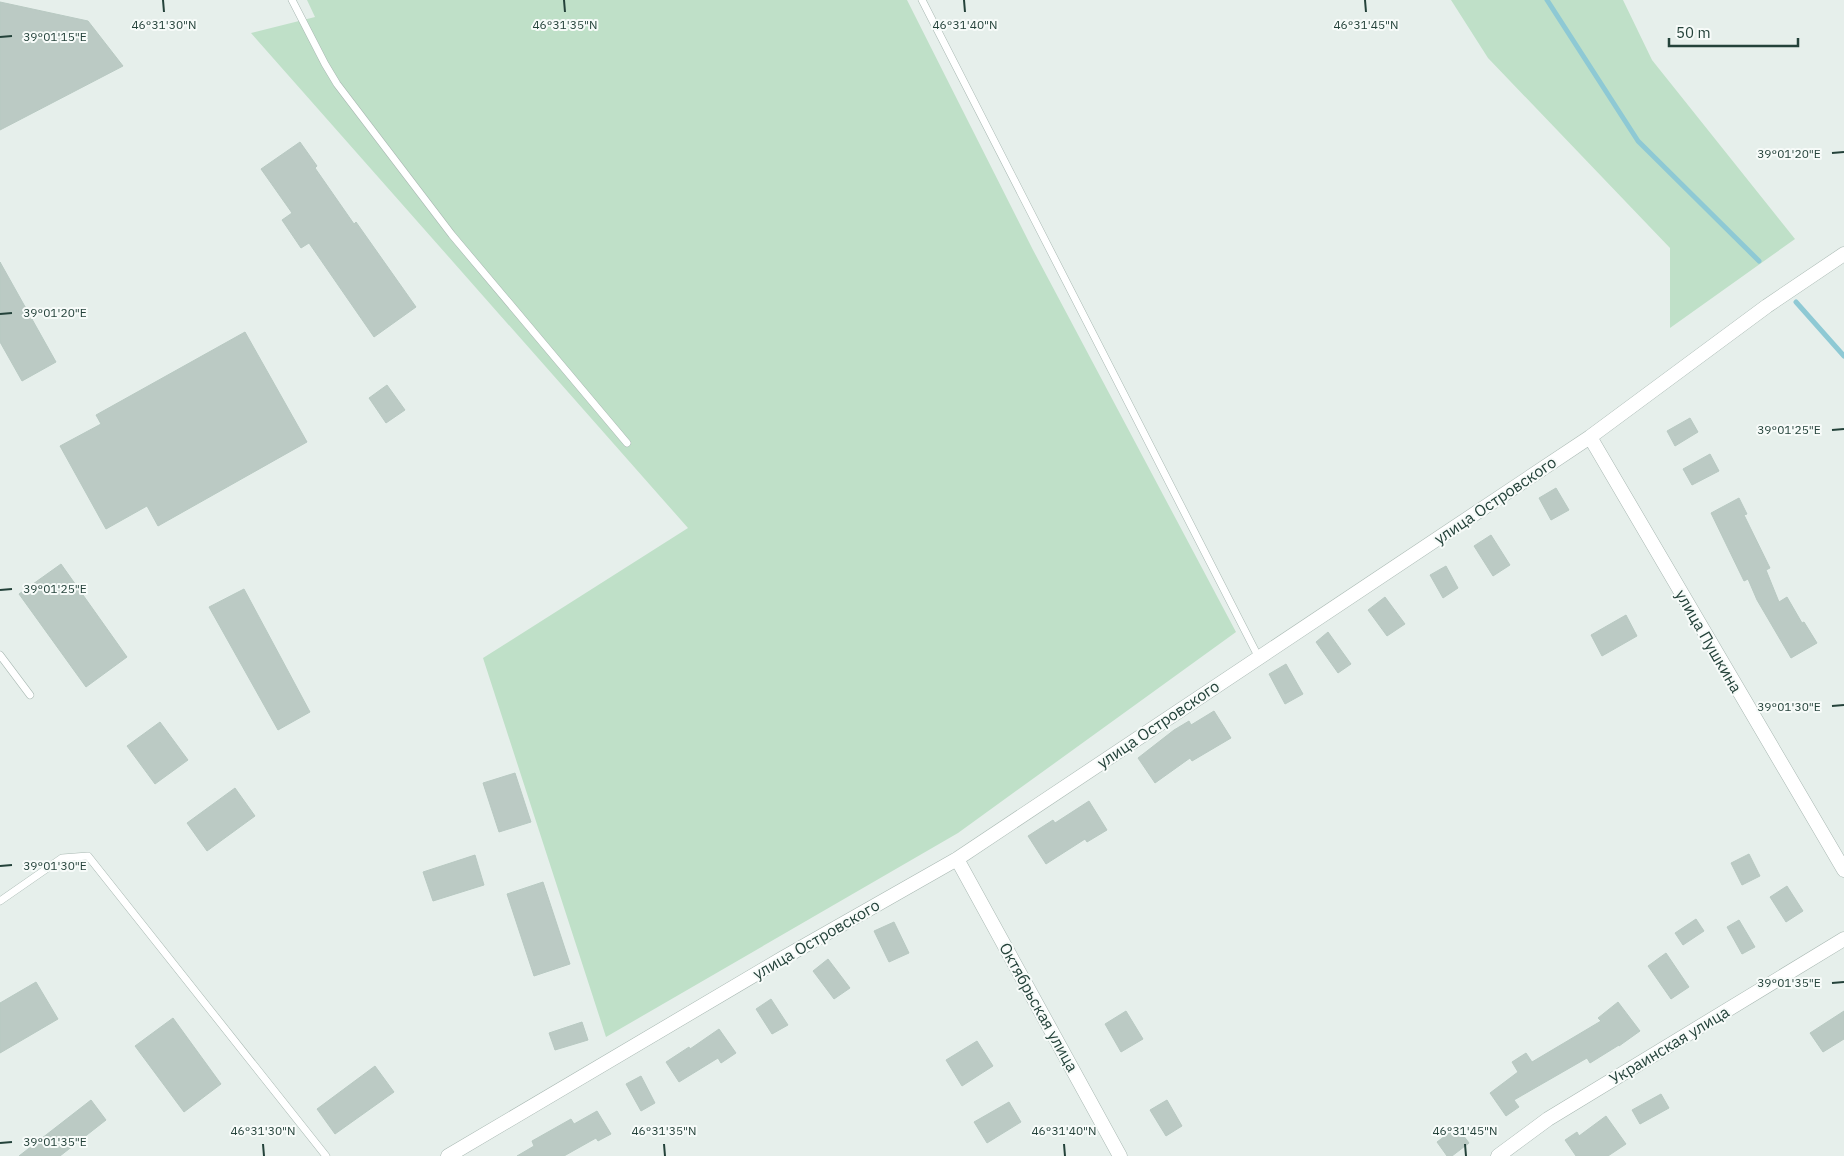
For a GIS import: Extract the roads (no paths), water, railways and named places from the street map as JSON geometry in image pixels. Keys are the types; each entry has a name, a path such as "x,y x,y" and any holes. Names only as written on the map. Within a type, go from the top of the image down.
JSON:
{"street":[{"name":"улица Островского","path":"448,1156 774,963 957,858 1590,437 1767,306 1844,254"},
{"name":"улица Пушкина","path":"1590,437 1844,870"},
{"name":"Октябрьская улица","path":"957,858 1120,1156"},
{"name":"Украинская улица","path":"1498,1156 1548,1119 1844,939"}],"lane":[{"path":"292,0 325,64 343,91 452,235 627,443"},
{"path":"922,0 1259,658"},
{"path":"0,655 30,694"},
{"path":"0,901 62,858 88,856 326,1156"}],"waterway":[{"path":"1547,0 1638,141 1759,261"},
{"path":"1796,302 1844,356"}]}
